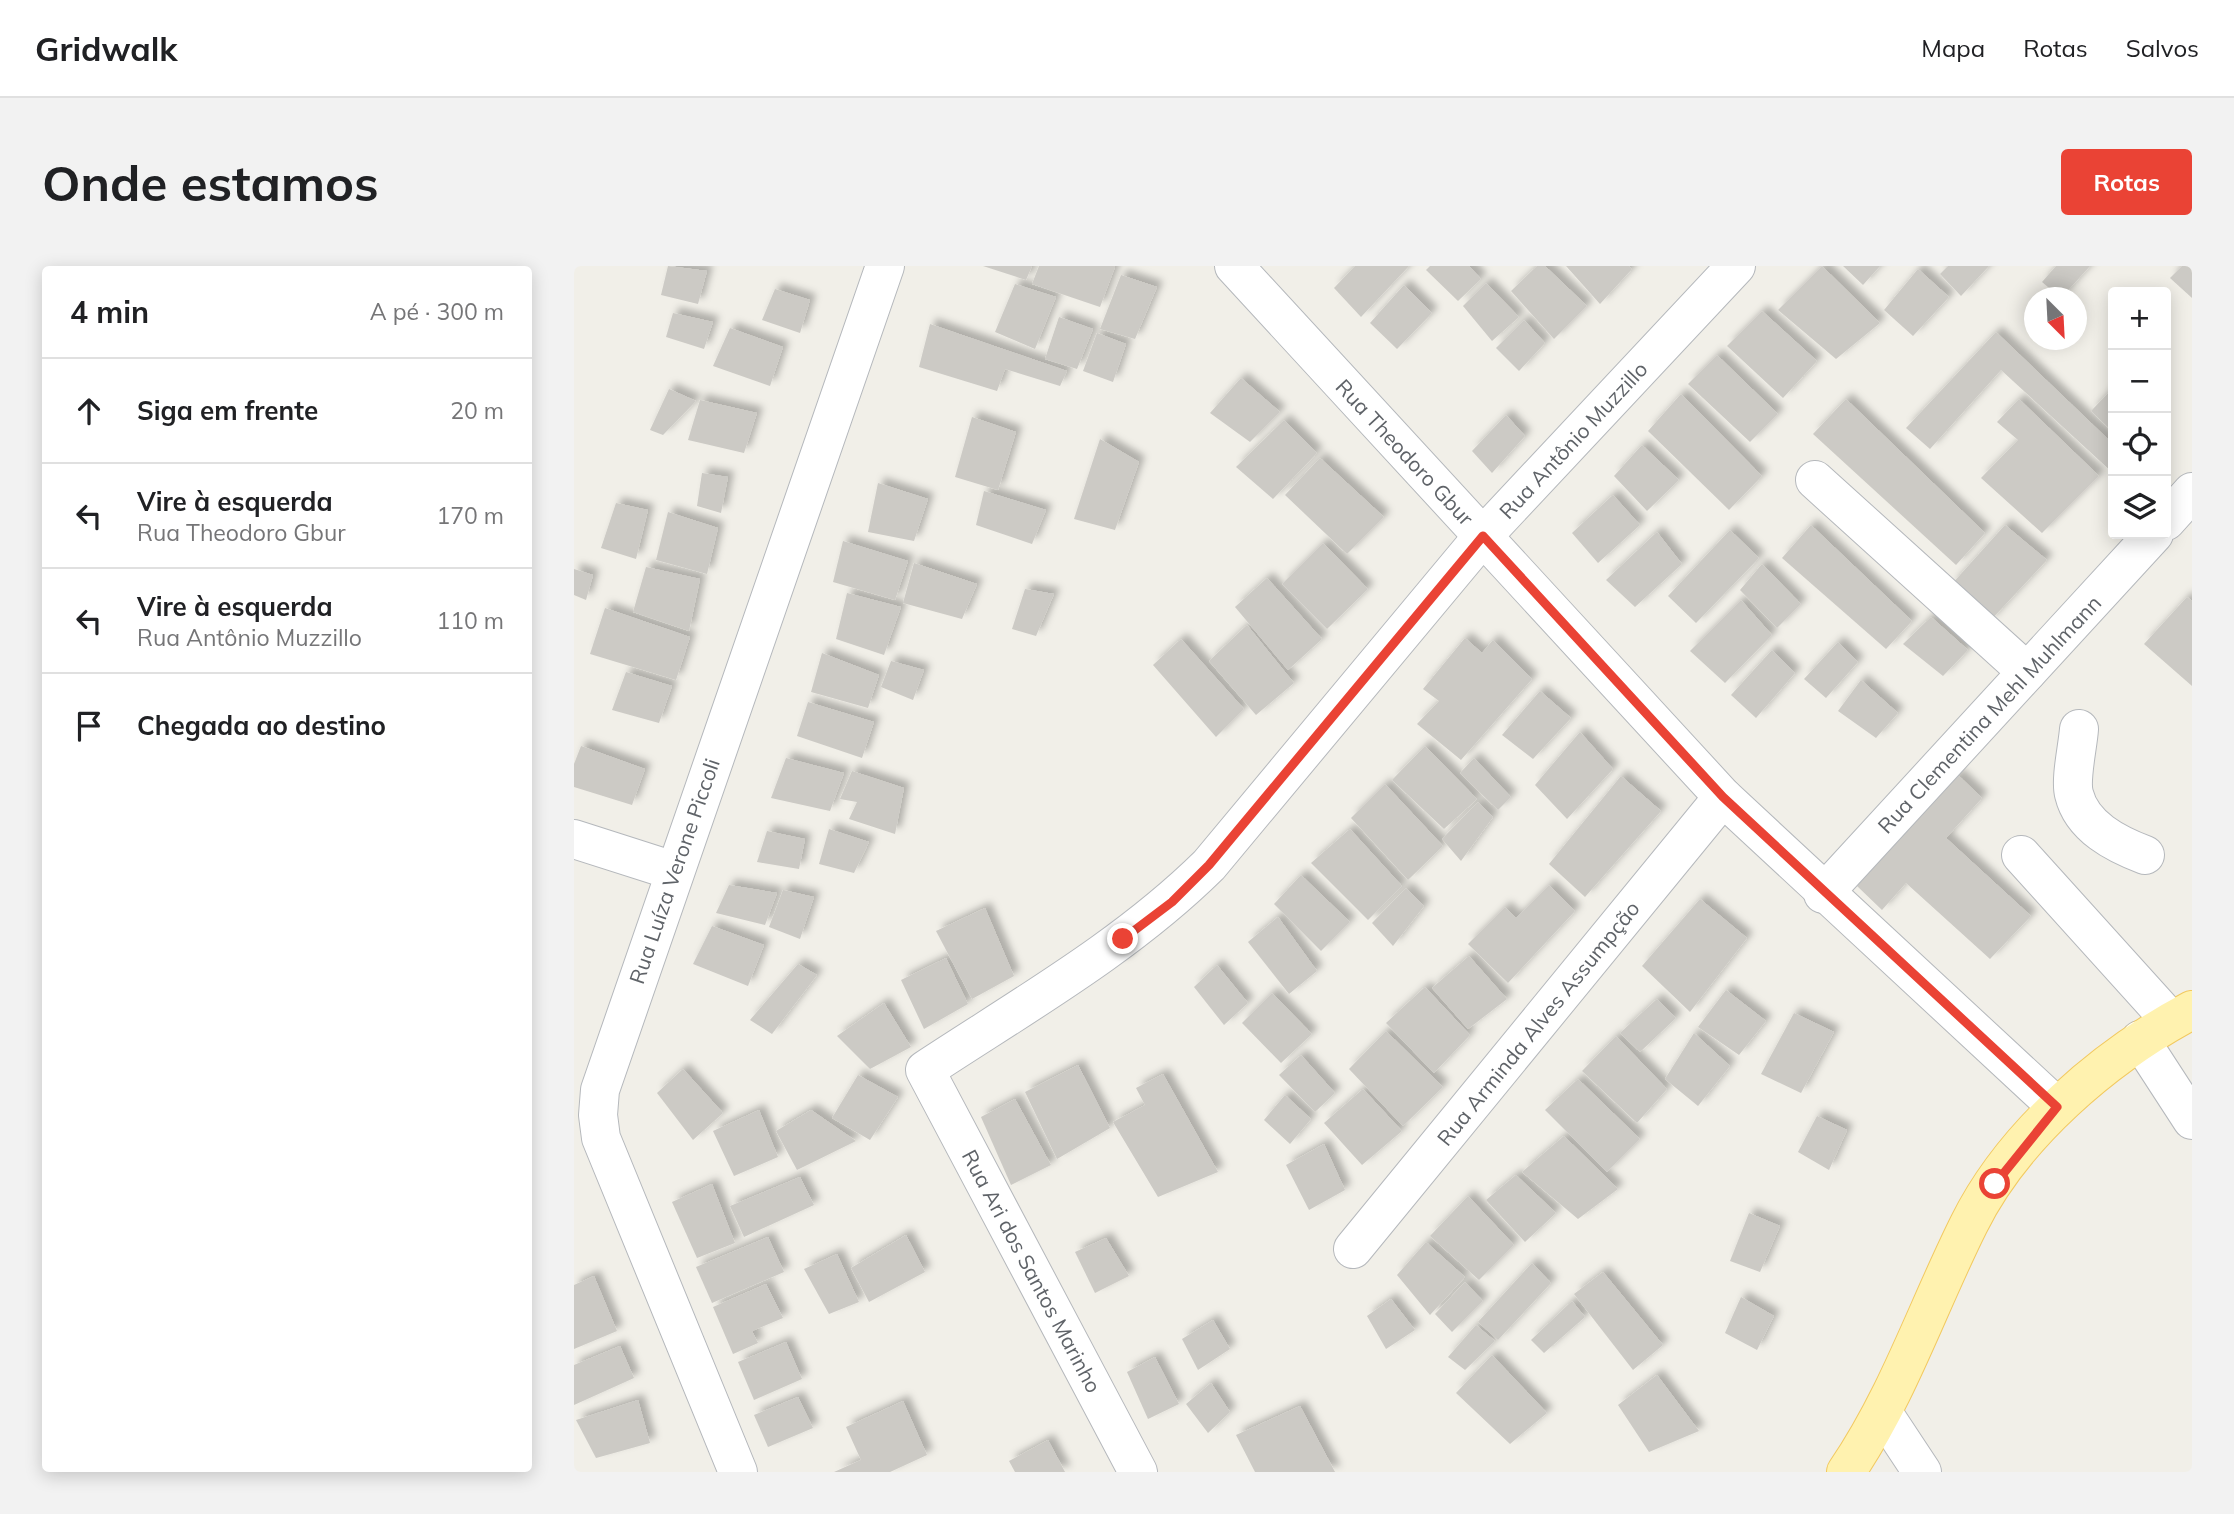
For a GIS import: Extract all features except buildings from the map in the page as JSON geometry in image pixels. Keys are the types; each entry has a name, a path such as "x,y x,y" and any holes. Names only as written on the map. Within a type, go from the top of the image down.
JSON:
{"main road":[{"path":"1846,1472 1884,1413 1970,1222 2001,1175 2057,1107 2168,1024"}],"street":[{"name":"Rua Luíza Verone Piccoli","path":"738,1472 601,1138 598,1115 600,1090 884,266"},
{"name":"Rua Theodoro Gbur","path":"1234,266 1723,797 1823,894 2057,1107"},
{"name":"Rua Antônio Muzzillo","path":"925,1070 1123,939 1172,902 1226,846 1483,536 1736,266"},
{"path":"1815,480 2027,672"},
{"path":"2171,515 2192,492"},
{"name":"Rua Clementina Mehl Muhlmann","path":"1823,894 2149,539"},
{"path":"2079,729 2073,793 2091,824 2117,844 2145,855"},
{"name":"Rua Arminda Alves Assumpção","path":"1353,1249 1723,797"},
{"path":"574,839 674,871"},
{"path":"2021,855 2168,1024 2192,1120"},
{"path":"574,1078 611,1055"},
{"name":"Rua Ari dos Santos Marinho","path":"925,1070 1138,1472"},
{"path":"1884,1413 1922,1472"}],"route":[{"path":"1123,939 1172,902 1209,865 1483,536 1723,797 1773,847 2057,1107 2029,1138 1995,1184"}]}
